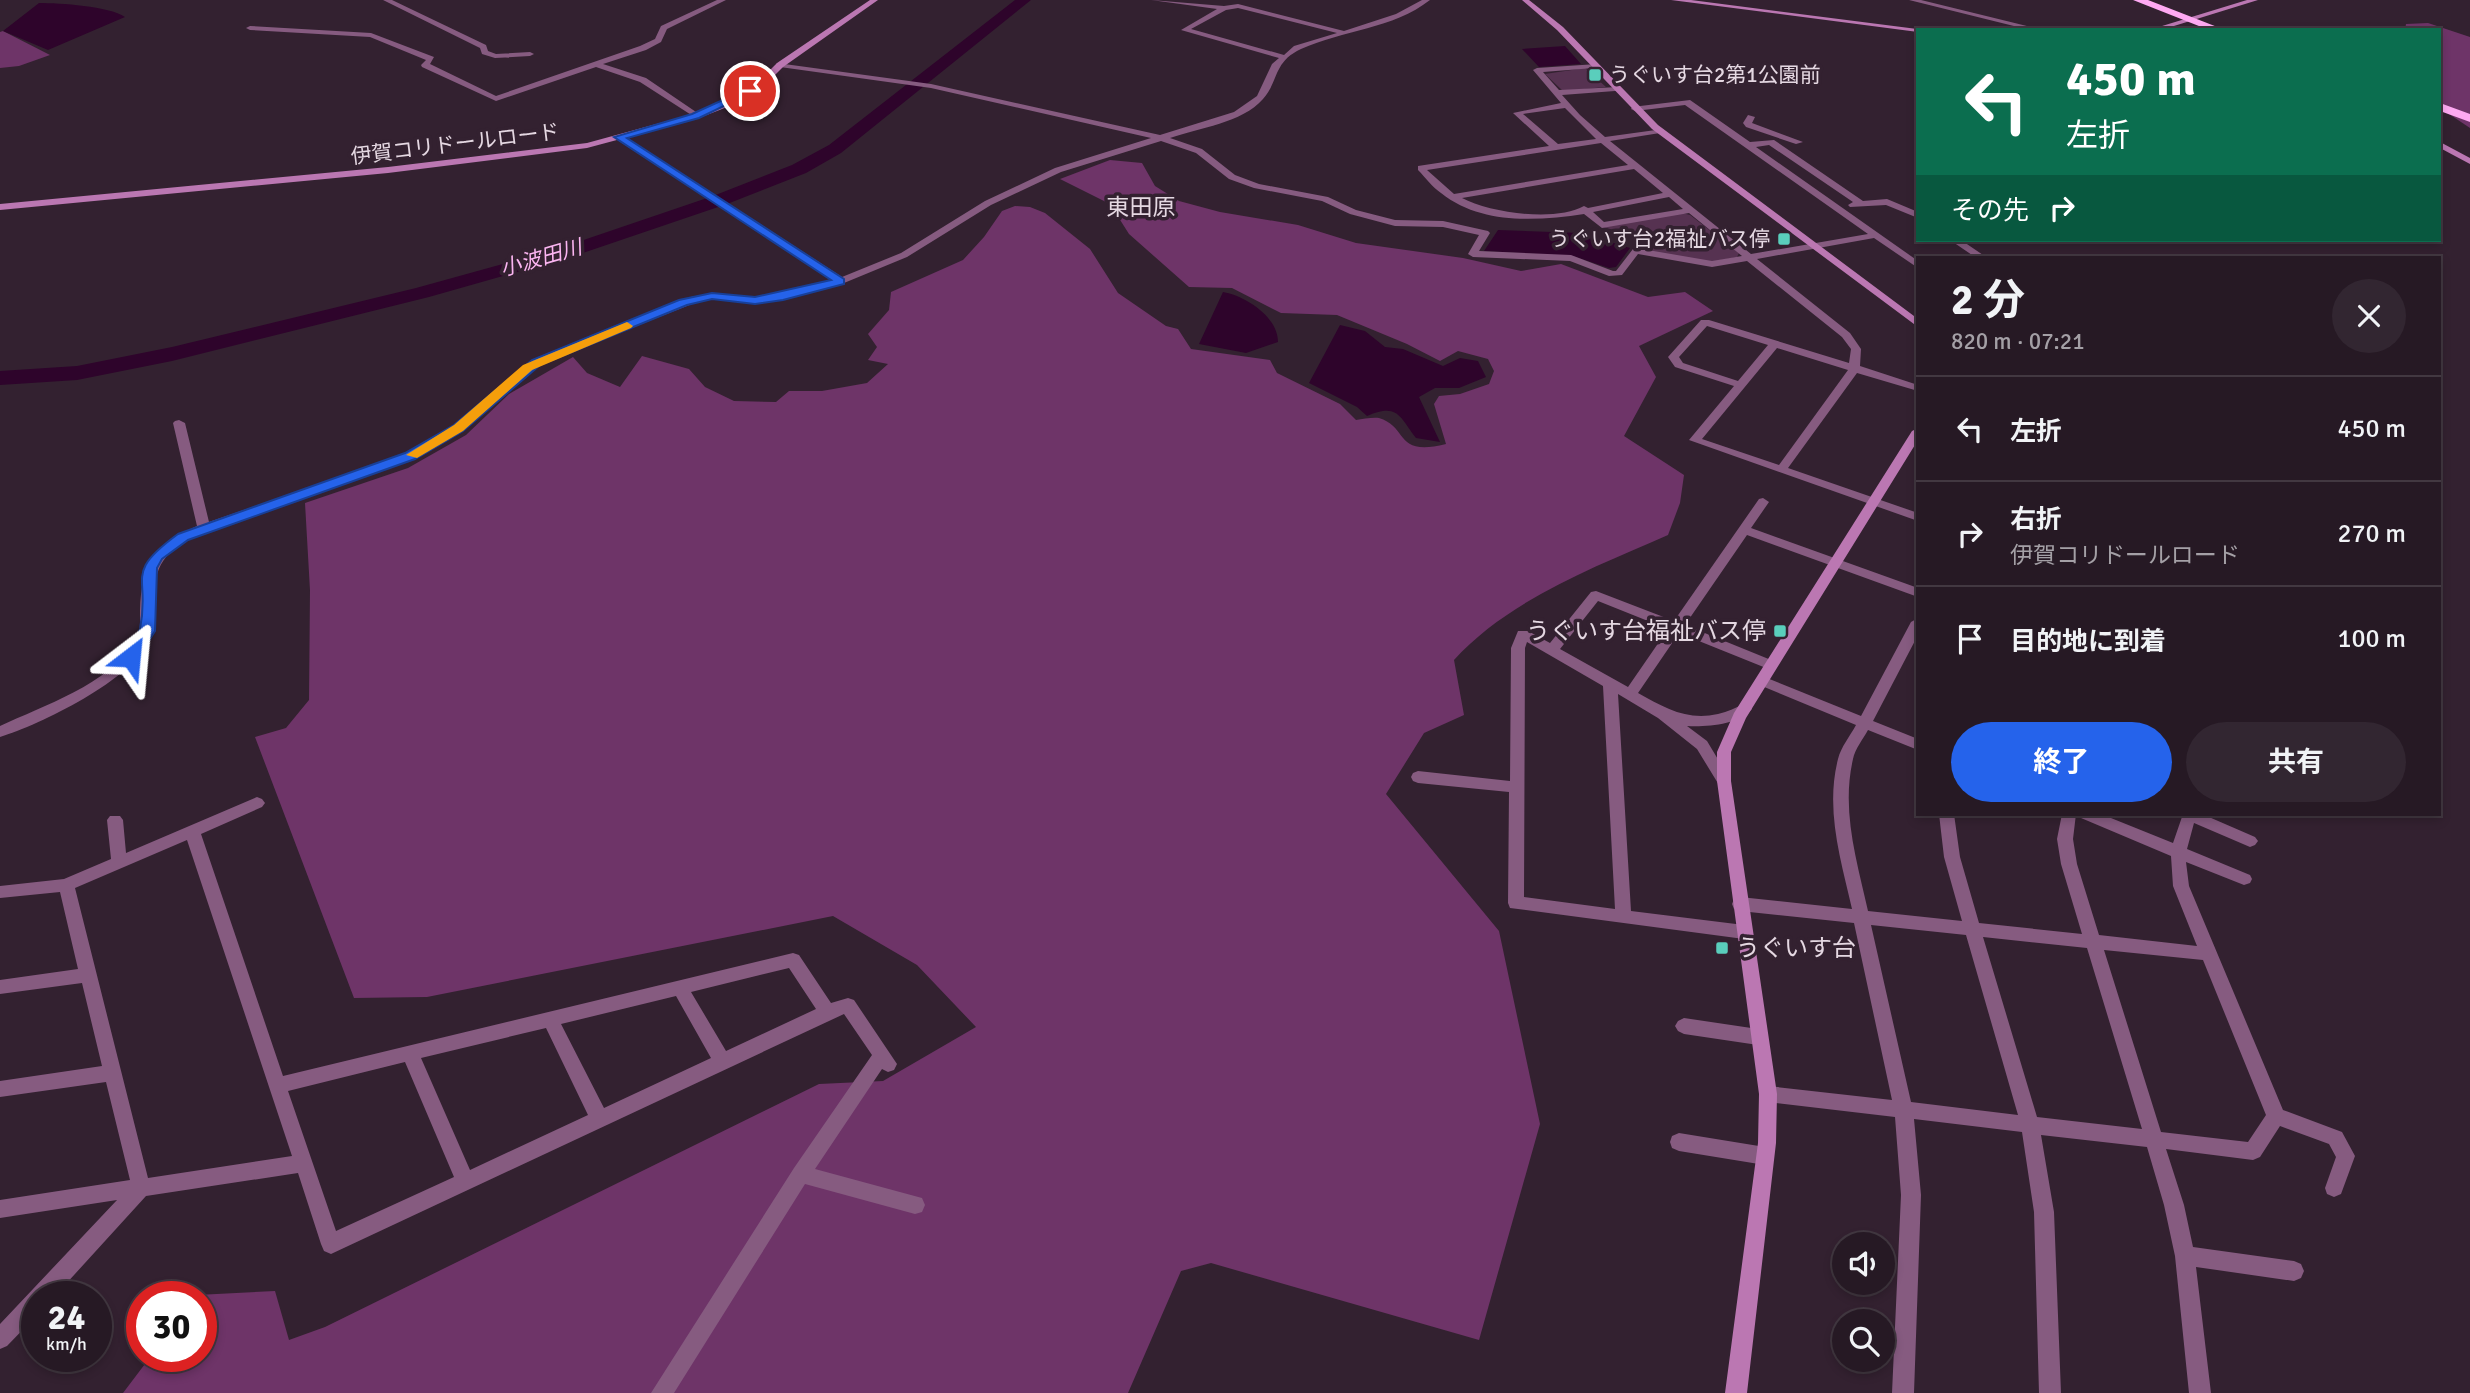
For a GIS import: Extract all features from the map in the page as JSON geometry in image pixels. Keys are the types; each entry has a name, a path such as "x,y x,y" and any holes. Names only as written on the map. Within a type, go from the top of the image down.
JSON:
{"highway":[{"path":"2138,0 2214,28"},
{"path":"2441,107 2470,118"}],"street":[{"path":"386,0 429,18 495,56 530,54"},
{"path":"250,28 372,34 431,59 425,65 496,99 650,44 658,40 664,29 723,0"},
{"name":"伊賀コリドールロード","path":"0,207 501,158 563,150 619,137 696,116 737,100 760,85 780,65 875,0"},
{"path":"1154,0 1224,8 1238,6 1344,33"},
{"path":"0,733 91,687 131,657 147,631 148,575 152,563 173,543 204,528 410,456 458,428 536,362 683,303 712,296 755,301 783,297 841,281 904,255 978,208 1028,183 1095,157 1212,123 1246,109 1266,89 1271,72 1284,57 1305,45 1407,13 1427,0"},
{"path":"1526,0 1549,17 1635,110 1660,131 1916,322"},
{"path":"1674,0 1721,2 1916,29"},
{"path":"1912,0 2031,28"},
{"path":"2159,28 2255,0"},
{"path":"1224,8 1185,30 1284,57"},
{"path":"594,64 643,80 696,116"},
{"path":"780,65 931,86 1159,138 1195,149 1227,175 1269,189 1325,199 1353,212 1404,225 1443,224 1485,233 1473,254 1571,258 1612,274 1619,273 1636,251 1712,264 1876,234"},
{"path":"1594,66 1537,70 1566,105 1603,140 1851,340 1857,353 1854,369 1781,470"},
{"path":"1556,93 1615,89"},
{"path":"1635,110 1688,102 1916,264"},
{"path":"1556,147 1517,113 1566,105"},
{"path":"1751,117 1747,123 1749,125 1799,142"},
{"path":"1660,131 1421,168 1453,197 1502,217 1526,219 1671,194"},
{"path":"619,137 841,281"},
{"path":"1749,145 1788,140"},
{"path":"1771,142 1860,204"},
{"path":"2441,146 2470,161"},
{"path":"1453,197 1636,166"},
{"path":"1838,208 1887,202 1916,214"},
{"path":"1584,209 1602,225 1691,210"},
{"path":"1958,242 1979,256"},
{"path":"1741,385 1679,365 1673,357 1706,322 1916,387"},
{"path":"1774,343 1695,440 1916,516"},
{"path":"179,423 204,528"},
{"path":"1736,1393 1765,1156 1768,1094 1722,765 1727,745 1745,709 1916,434"},
{"path":"1629,696 1763,502"},
{"path":"1746,530 1916,592"},
{"path":"1552,650 1596,594 1771,665"},
{"path":"1903,1393 1911,1195 1905,1112 1842,829 1840,800 1846,757 1916,626"},
{"path":"1744,932 1516,903 1519,640 1523,634 1629,696 1663,714 1679,719 1705,721 1729,717 1745,709"},
{"path":"1762,681 1916,744"},
{"path":"1610,685 1623,916"},
{"path":"1663,714 1702,745 1724,781"},
{"path":"1418,777 1517,787"},
{"path":"0,892 66,885 257,803"},
{"path":"1947,816 1952,857 2029,1125 2044,1212 2050,1393"},
{"path":"2069,816 2066,850 2174,1205 2185,1256 2200,1393"},
{"path":"2091,816 2244,879"},
{"path":"2189,816 2178,852 2181,886 2276,1116 2335,1138 2346,1156 2334,1188"},
{"path":"2194,816 2250,841"},
{"path":"115,820 119,863"},
{"path":"192,831 331,1244 827,1012 848,1005 885,1059 801,1174 662,1393"},
{"path":"66,885 141,1188"},
{"path":"1740,904 2209,954"},
{"path":"278,1085 793,960 827,1012"},
{"path":"0,988 89,975"},
{"path":"680,988 723,1062"},
{"path":"550,1019 600,1118"},
{"path":"1684,1027 1758,1037"},
{"path":"410,1053 465,1181"},
{"path":"0,1089 111,1073"},
{"path":"1768,1094 2253,1151 2276,1116"},
{"path":"1679,1142 1765,1156"},
{"path":"0,1209 304,1163"},
{"path":"801,1174 915,1205"},
{"path":"54,1281 141,1188"},
{"path":"2185,1256 2294,1272"},
{"path":"0,1339 21,1316"}],"shaded area":[{"path":"39,3 96,8 125,17 48,50 3,31"},
{"path":"2428,23 2470,37 2470,128 2441,109 2441,28 2405,28 2406,24"},
{"path":"3,31 50,55 19,66 0,68 0,32"},
{"path":"1565,46 1581,64 1539,67 1522,49"},
{"path":"1585,68 1606,87 1563,91 1545,74"},
{"path":"1110,160 1142,163 1155,186 1179,201 1220,212 1298,225 1356,243 1463,258 1521,271 1561,264 1648,297 1685,292 1713,311 1639,346 1656,377 1624,436 1684,475 1680,503 1668,535 1554,587 1500,620 1476,639 1454,660 1464,715 1424,733 1386,794 1499,931 1540,1124 1479,1340 1211,1263 1181,1271 1128,1393 123,1393 139,1372 217,1372 217,1294 275,1291 289,1340 325,1327 819,1084 883,1081 976,1027 917,965 833,916 427,997 354,998 255,737 286,728 309,700 310,590 305,503 408,468 466,435 509,394 573,357 587,373 620,387 642,356 689,369 705,387 734,401 776,402 789,391 822,391 867,383 888,364 868,360 877,347 868,334 889,310 891,292 963,260 984,237 1002,211 1015,206 1030,207 1045,213 1090,249 1118,293 1166,326 1178,329 1191,349 1270,360 1277,373 1340,404 1356,420 1379,418 1388,422 1410,444 1429,447 1446,444 1434,404 1439,396 1460,394 1489,384 1494,371 1488,359 1458,351 1440,361 1337,315 1281,313 1232,288 1189,287 1129,234 1110,204 1060,179"},
{"path":"1682,213 1690,215 1739,253 1737,257 1711,262 1647,251 1653,248 1655,240 1602,227"},
{"path":"1498,230 1581,233 1630,248 1616,267 1609,268 1573,256 1484,251"},
{"path":"1223,292 1251,303 1267,316 1277,333 1278,342 1246,353 1199,344"},
{"path":"1340,325 1365,331 1385,347 1403,349 1443,366 1460,358 1478,361 1486,377 1459,388 1435,388 1419,397 1440,442 1416,438 1392,411 1367,416 1357,407 1309,383"}],"waterway":[{"name":"小波田川","path":"0,378 77,373 172,354 422,293 567,252 720,200 799,169 835,149 1024,0"}],"slow traffic":[{"path":"413,455 458,428 536,362 627,326"}],"place":[{"name":"うぐいす台2第1公園前","path":"1595,75"},
{"name":"うぐいす台2福祉バス停","path":"1784,239"},
{"name":"うぐいす台福祉バス停","path":"1780,631"},
{"name":"うぐいす台","path":"1722,948"}],"district":[{"name":"東田原","path":"1141,207"}],"route":[{"path":"131,657 147,631 150,568 156,556 183,537 410,456 458,428 536,362 683,303 712,296 755,301 810,291 841,281 619,137 696,116 737,100 750,91"}]}
